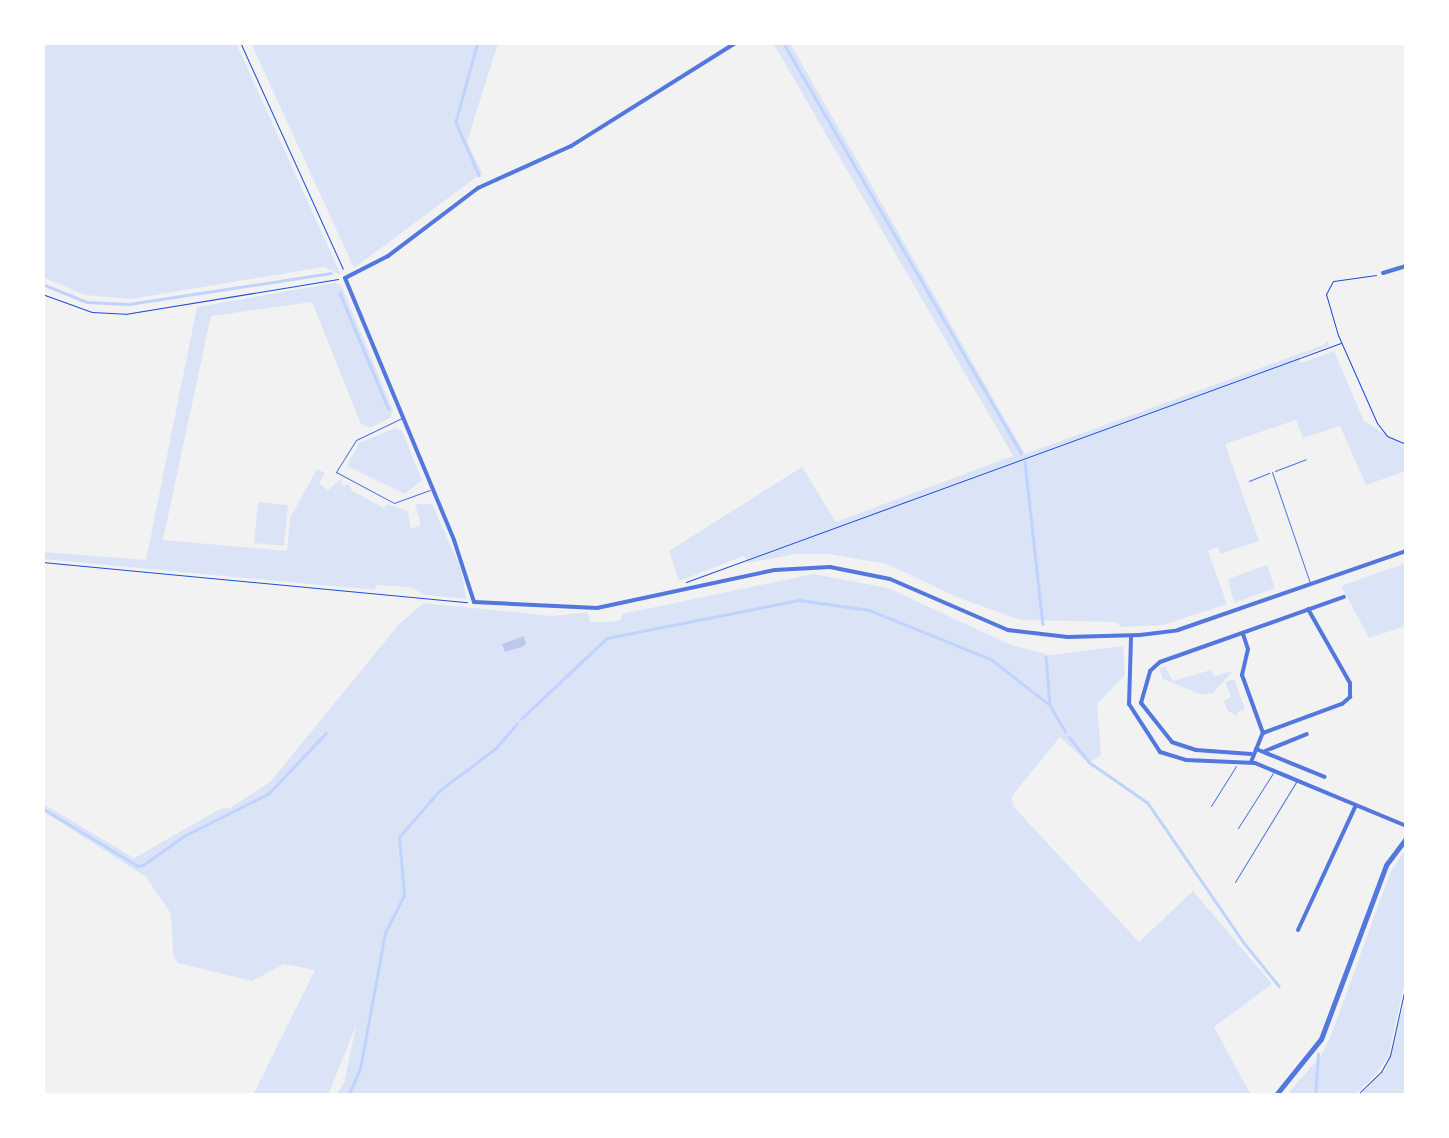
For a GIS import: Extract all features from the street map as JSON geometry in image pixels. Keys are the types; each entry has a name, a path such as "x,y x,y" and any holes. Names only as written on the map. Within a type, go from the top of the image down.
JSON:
{"street":[{"path":"737,42 571,146 488,182 376,264 345,278 433,489 474,602 622,605 775,570 830,566 890,578 1008,630 1048,636 1131,636 1167,633 1406,550"},
{"path":"1383,273 1406,266"},
{"path":"1406,325 1406,351"},
{"path":"1325,776 1263,752 1180,747 1141,700 1156,664 1344,597"},
{"path":"1251,763 1264,733 1342,704 1350,696 1350,683 1308,610"},
{"path":"1242,632 1248,649 1242,675 1264,733"},
{"path":"1131,636 1129,704 1155,747 1186,760 1251,763 1274,770 1406,826"},
{"path":"1263,752 1307,734"},
{"path":"1298,930 1356,804"},
{"path":"1275,1096 1321,1039 1386,865 1406,838"}],"lane":[{"path":"403,418 356,440 336,472 394,503 433,489"},
{"path":"1249,481 1306,459"},
{"path":"1272,472 1310,584"},
{"path":"1211,806 1238,763"},
{"path":"1238,828 1274,770"},
{"path":"1235,882 1297,780"}],"path":[{"path":"42,294 92,312 125,314 345,278 240,42"},
{"path":"1383,273 1329,283 1326,294 1340,343 1380,429 1406,444"},
{"path":"674,587 1340,343"},
{"path":"42,562 474,602"},
{"path":"1356,1096 1381,1072 1390,1056 1406,983"}],"shaded area":[{"path":"42,43 236,43 341,275 324,267 130,299 85,295 43,277"},
{"path":"251,43 498,43 467,142 482,173 354,268"},
{"path":"773,43 790,43 1025,454 1328,340 1329,346 1299,357 1301,363 1334,351 1364,421 1406,447 1406,471 1366,485 1340,426 1303,438 1296,420 1225,444 1259,541 1220,554 1218,547 1208,551 1227,604 1163,625 1121,627 1116,622 1021,620 959,598 887,564 829,554 796,554 748,563 744,556 679,581 669,551 802,467 836,522 1013,456"},
{"path":"334,283 341,285 393,410 390,418 369,428 361,424 312,302 211,316 163,540 287,551 290,518 317,469 325,473 319,483 328,490 341,479 343,486 349,484 352,491 384,508 387,504 408,511 411,529 421,525 415,504 432,504 461,569 466,599 426,595 409,587 376,585 375,590 43,559 43,552 146,560 197,307"},
{"path":"395,428 402,431 422,480 405,494 347,466 359,443"},
{"path":"258,502 288,505 284,546 254,543"},
{"path":"1406,563 1406,626 1369,638 1341,586"},
{"path":"1267,565 1275,588 1234,603 1228,579"},
{"path":"813,574 888,588 1011,645 1050,655 1123,646 1125,675 1097,704 1101,755 1088,763 1060,737 1012,796 1013,806 1139,942 1193,891 1272,984 1214,1027 1251,1095 336,1095 344,1083 356,1026 328,1095 253,1095 315,970 284,964 252,981 178,963 173,954 171,914 146,877 43,811 42,803 134,858 220,809 230,808 270,782 400,623 424,603 552,616 588,612 590,622 611,622 621,620 622,614"},
{"path":"1165,666 1173,681 1211,670 1214,676 1233,671 1213,693 1202,695 1163,679 1159,668"},
{"path":"1234,679 1245,709 1237,712 1238,717 1227,710 1224,701 1231,697 1225,682"},
{"path":"1406,848 1406,977 1388,1057 1373,1078 1353,1095 1286,1096 1322,1054 1390,873"},
{"path":"1406,998 1406,1095 1360,1095 1385,1070"}],"building":[{"path":"524,636 526,644 505,652 502,644"}],"waterway":[{"path":"478,42 456,122 479,175"},
{"path":"783,42 1021,453"},
{"path":"42,284 87,302 129,304 331,273"},
{"path":"340,293 388,408"},
{"path":"1025,462 1043,624"},
{"path":"521,719 607,638 799,600 869,610 991,659 1050,705 1065,731"},
{"path":"1046,657 1050,705"},
{"path":"348,1096 360,1069 385,933 404,895 399,837 440,790 495,749 517,724"},
{"path":"42,808 138,866 143,865 184,836 268,794 326,733"},
{"path":"1069,737 1089,762 1148,803 1245,944 1279,986"},
{"path":"1315,1096 1318,1054"}]}
